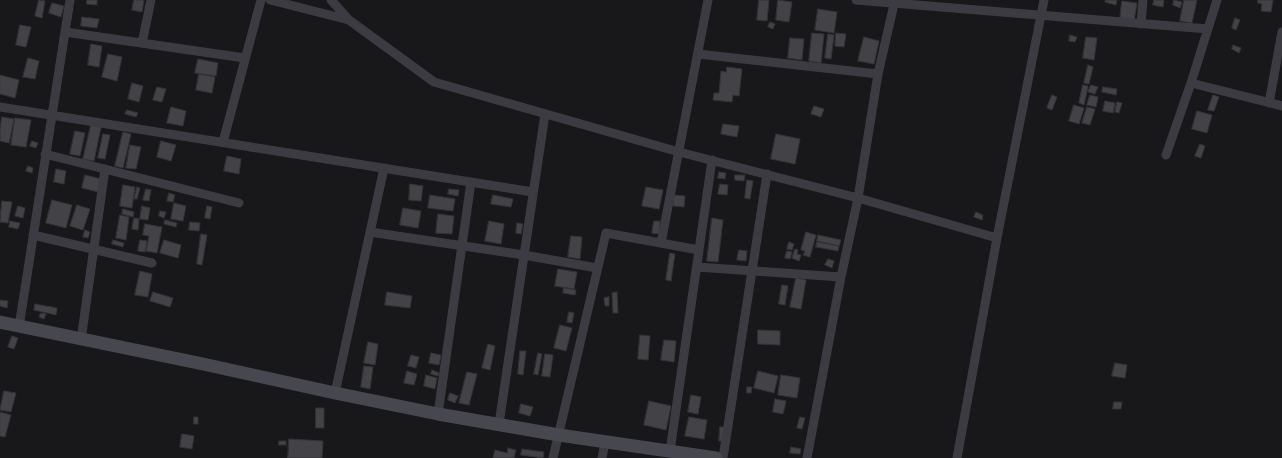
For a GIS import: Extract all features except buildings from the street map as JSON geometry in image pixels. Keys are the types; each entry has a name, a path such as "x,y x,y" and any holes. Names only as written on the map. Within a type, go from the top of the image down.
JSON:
{"main road":[{"path":"0,322 81,340 203,364 335,394 438,414 559,435 716,458"}],"street":[{"path":"19,326 32,235 70,0"},
{"path":"142,43 151,0"},
{"path":"223,142 261,0"},
{"path":"270,0 349,20"},
{"path":"331,0 349,20 434,82 679,152 858,198 997,238"},
{"path":"662,243 708,0"},
{"path":"856,0 895,2 1041,16 1208,29"},
{"path":"957,458 997,238 1044,0"},
{"path":"1141,24 1143,0"},
{"path":"1166,155 1191,84 1217,0"},
{"path":"807,458 841,277 858,198 878,74 895,2"},
{"path":"65,32 245,58"},
{"path":"1269,103 1282,32"},
{"path":"698,54 878,74"},
{"path":"1191,84 1282,106"},
{"path":"0,106 533,192"},
{"path":"499,424 545,114"},
{"path":"45,154 239,203"},
{"path":"670,451 712,160"},
{"path":"335,394 384,168"},
{"path":"81,340 105,169"},
{"path":"723,458 767,174"},
{"path":"438,414 471,182"},
{"path":"370,232 461,245 598,268"},
{"path":"553,458 606,233 699,250"},
{"path":"32,235 152,263"},
{"path":"697,268 841,277"},
{"path":"602,458 605,442"}]}
